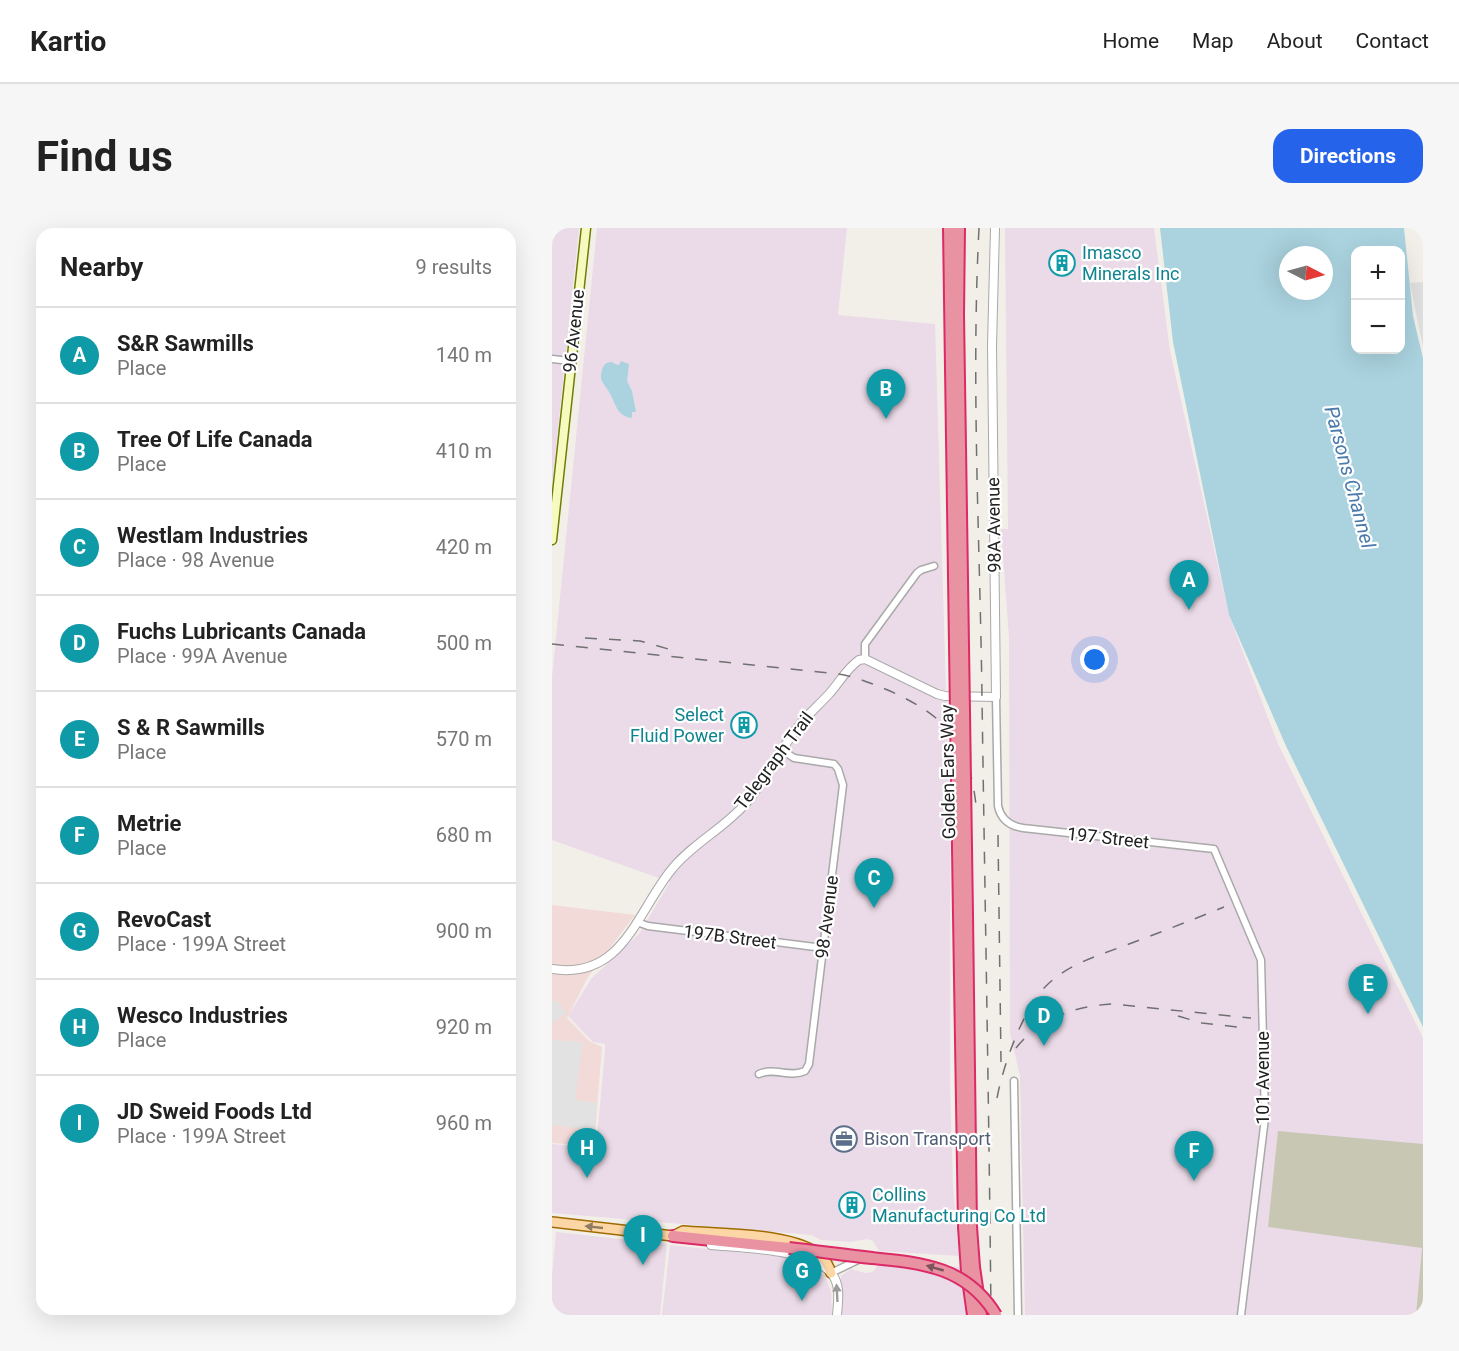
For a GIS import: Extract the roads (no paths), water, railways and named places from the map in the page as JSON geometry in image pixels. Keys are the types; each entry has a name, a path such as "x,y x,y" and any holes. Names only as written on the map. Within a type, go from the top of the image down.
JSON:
{"highway":[{"name":"Golden Ears Way","path":"949,228 959,645 967,1272 973,1315"},
{"name":"Golden Ears Way","path":"959,228 959,645"},
{"name":"Golden Ears Way","path":"968,1227 981,1315"},
{"path":"673,1236 936,1267 956,1275 973,1287 996,1315"}],"main road":[{"name":"96 Avenue","path":"552,540 555,478 586,228"},
{"path":"552,1222 673,1236 683,1231 780,1239 810,1248 821,1256 831,1273"}],"street":[{"name":"98A Avenue","path":"995,228 992,346 996,697 998,806 1004,820"},
{"path":"552,359 571,361"},
{"path":"934,566 917,573 865,644 865,659 937,694 996,697"},
{"name":"Telegraph Trail","path":"552,969 578,970 598,964 614,953 670,871 691,849 744,805 798,726 854,663 865,659"},
{"name":"98 Avenue","path":"759,1074 766,1071 796,1074 805,1071 809,1064 843,786 838,769 834,764 794,758 782,750"},
{"name":"197 Street","path":"1004,820 1010,825 1023,828 1214,849"},
{"name":"101 Avenue","path":"1214,849 1260,960 1265,1119 1241,1315"},
{"name":"197B Street","path":"637,922 680,931 823,948"},
{"path":"1014,1081 1018,1315"},
{"path":"837,1315 838,1287 831,1273 866,1256"}],"water":[{"name":"Parsons Channel","path":"1160,228 1404,228 1413,316 1423,358 1423,1027 1286,746 1229,615 1173,342"},
{"path":"621,361 629,364 627,381 632,391 636,412 632,412 632,418 620,412 601,379 606,363 612,362 619,365"}],"railway":[{"path":"979,228 976,404 991,1315"},
{"path":"585,638 640,641 679,652"},
{"path":"552,644 838,674 871,683 926,711 952,734 968,764 976,805"},
{"path":"998,835 1001,1062"},
{"path":"997,1098 1009,1054 1022,1022 1038,995 1056,977 1086,960 1224,907"},
{"path":"1016,1048 1047,1021 1072,1011 1098,1005 1112,1004 1251,1018"},
{"path":"1178,1016 1202,1023 1246,1028"}],"place":[{"name":"Imasco Minerals Inc","path":"1062,263"},
{"name":"Tree Of Life Canada","path":"886,419"},
{"name":"S&R Sawmills","path":"1189,610"},
{"name":"Select Fluid Power","path":"744,725"},
{"name":"Westlam Industries","path":"874,908"},
{"name":"S & R Sawmills","path":"1368,1014"},
{"name":"Fuchs Lubricants Canada","path":"1044,1046"},
{"name":"Bison Transport","path":"844,1139"},
{"name":"Wesco Industries","path":"587,1178"},
{"name":"Metrie","path":"1194,1181"},
{"name":"Collins Manufacturing Co Ltd","path":"852,1205"},
{"name":"JD Sweid Foods Ltd","path":"643,1265"},
{"name":"RevoCast","path":"802,1301"}]}
